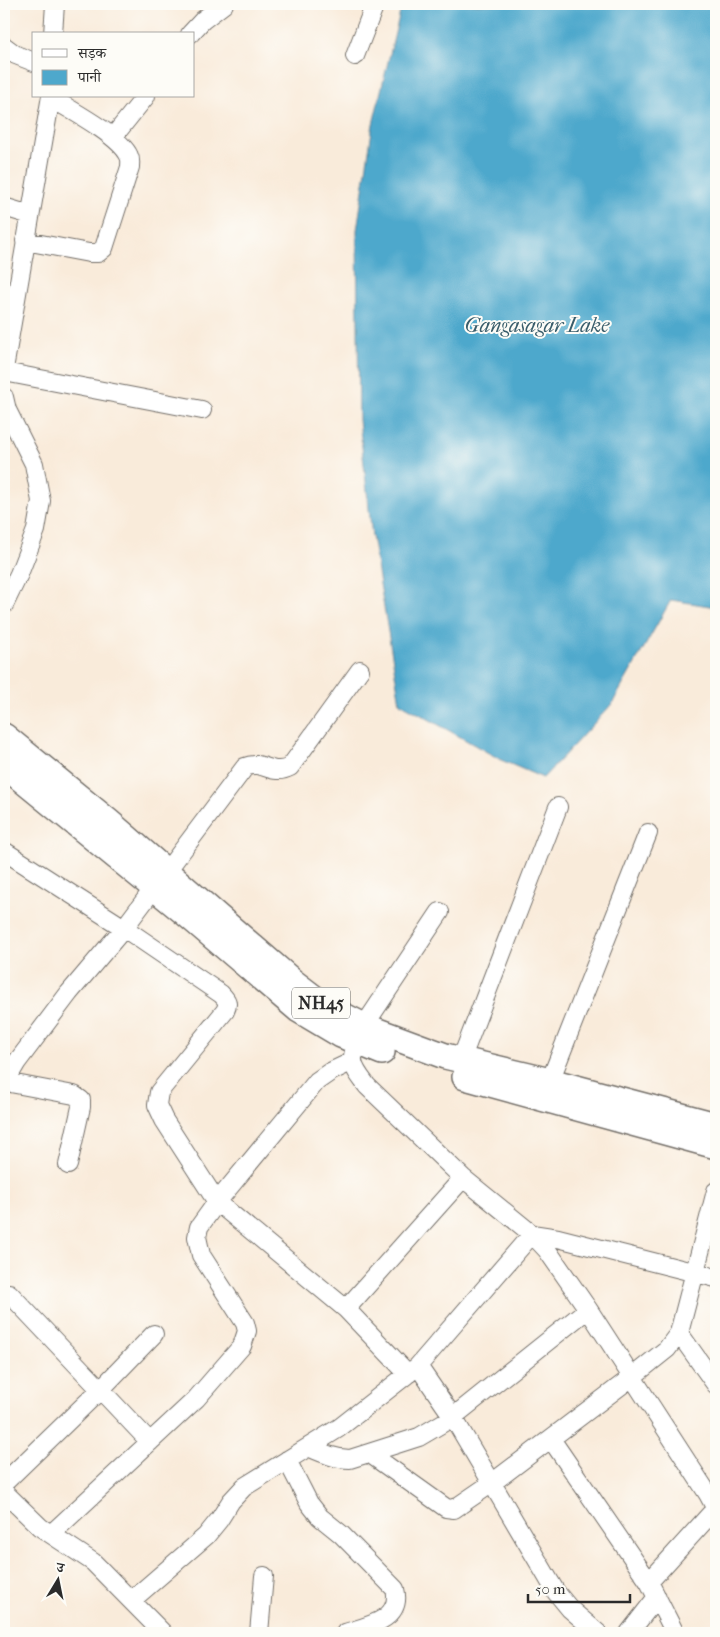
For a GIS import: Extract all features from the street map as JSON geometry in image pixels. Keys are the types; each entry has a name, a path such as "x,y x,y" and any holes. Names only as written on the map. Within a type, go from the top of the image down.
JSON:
{"highway":[{"name":"NH45","path":"4,736 109,822 160,880 299,1010 327,1028 358,1043 439,1070 716,1146"},
{"name":"NH45","path":"4,764 160,880"},
{"name":"NH45","path":"358,1043 404,1042 461,1060 550,1081 716,1125"}],"street":[{"path":"54,32 55,4"},
{"path":"192,32 222,4"},
{"path":"355,56 375,4"},
{"path":"8,54 32,61"},
{"path":"51,98 4,363 202,410"},
{"path":"25,241 89,254 104,248 131,160 129,154 113,137 53,98"},
{"path":"113,137 144,98"},
{"path":"4,207 30,215"},
{"path":"4,605 19,574 36,530 41,501 34,464 5,407"},
{"path":"68,1165 81,1100 74,1095 4,1083 40,1031 124,928 245,767 251,764 282,771 290,767 360,670"},
{"path":"461,1060 558,807"},
{"path":"550,1081 648,832"},
{"path":"4,851 124,928 227,1000 228,1006 225,1011 159,1092 157,1104 164,1120 217,1202 346,1309 413,1370 453,1416 556,1592 570,1609 598,1633"},
{"path":"51,1534 196,1399 242,1346 247,1331 245,1323 200,1255 198,1246 199,1227 217,1202 318,1081 330,1072 358,1043 440,912"},
{"path":"358,1043 357,1072 366,1086 462,1178 532,1234 546,1250 588,1309 714,1500 653,1589 629,1633"},
{"path":"346,1309 462,1178"},
{"path":"369,1453 446,1508 454,1509 551,1439 667,1349 679,1334 716,1190"},
{"path":"532,1234 558,1238 716,1278"},
{"path":"132,1600 206,1536 231,1501 244,1487 338,1428 413,1370 532,1234"},
{"path":"9,1293 150,1442"},
{"path":"308,1447 340,1459 350,1459 419,1437 453,1416 588,1309"},
{"path":"4,1483 101,1389 154,1334"},
{"path":"679,1334 716,1385"},
{"path":"551,1439 653,1589 675,1633"},
{"path":"288,1460 309,1503 320,1517 341,1534 395,1589 397,1597 389,1615 379,1622 345,1633"},
{"path":"4,1492 40,1526 94,1562 163,1633"},
{"path":"259,1633 264,1576"}],"water":[{"name":"Gangasagar Lake","path":"402,4 716,4 716,607 671,600 612,704 543,778 501,760 400,703 372,536 359,420 357,230 373,124"}]}
